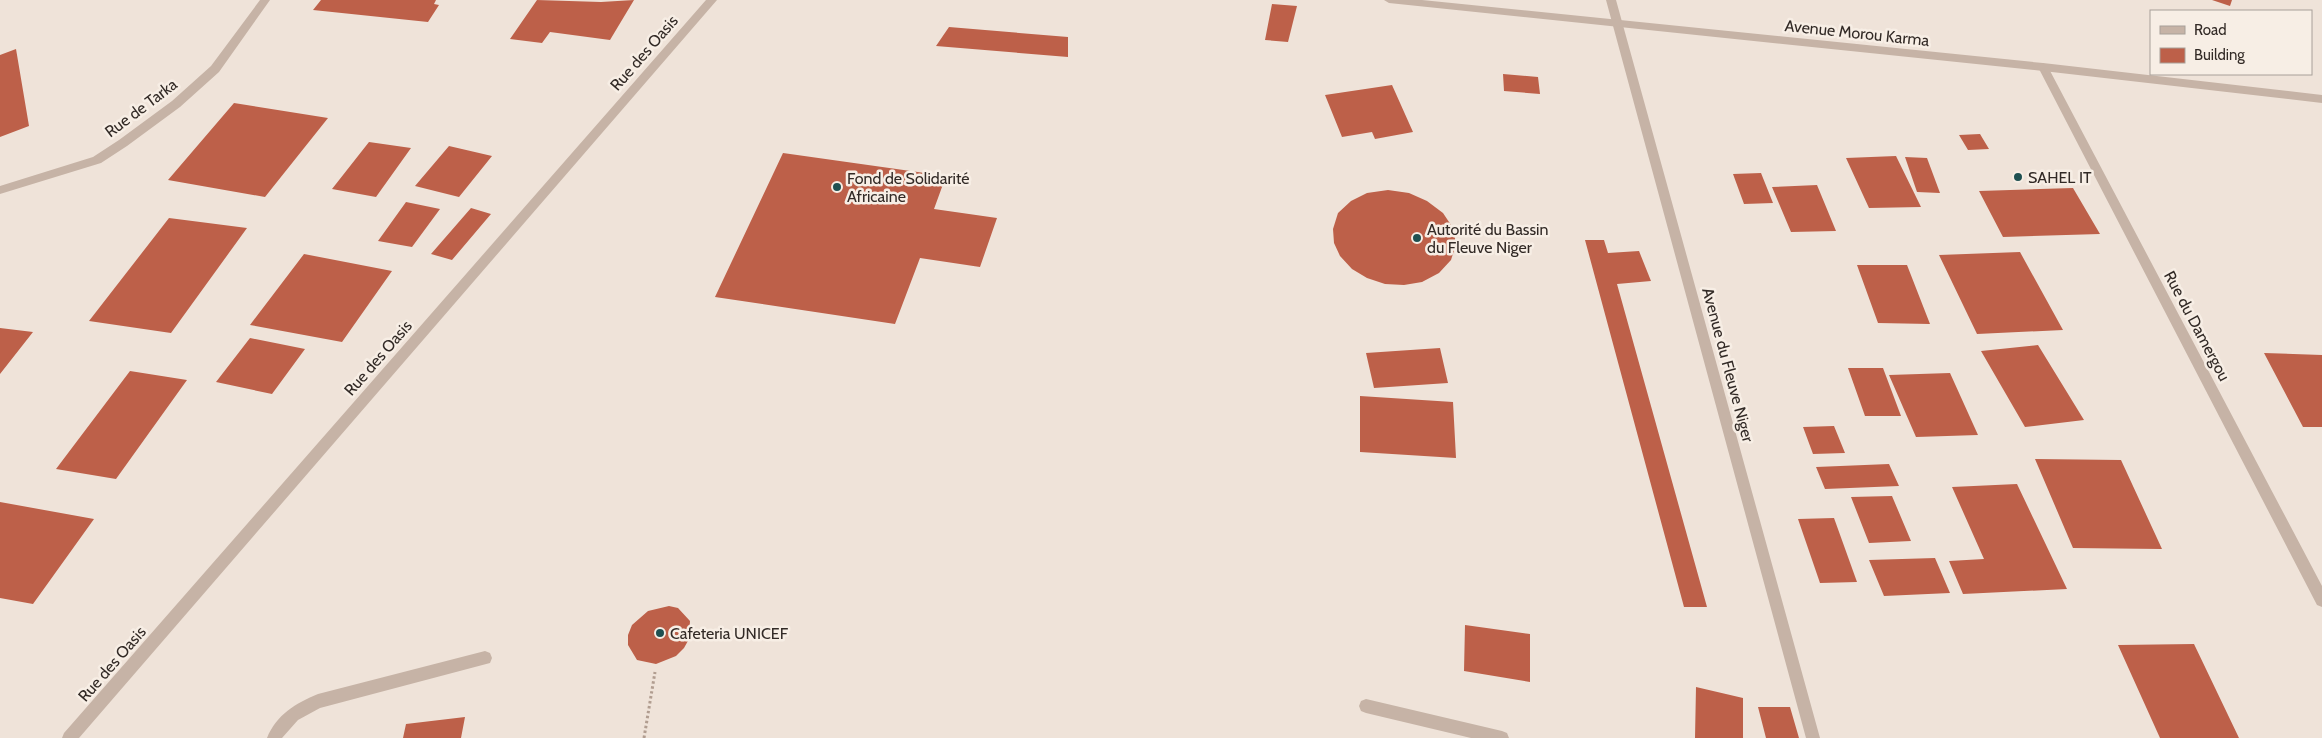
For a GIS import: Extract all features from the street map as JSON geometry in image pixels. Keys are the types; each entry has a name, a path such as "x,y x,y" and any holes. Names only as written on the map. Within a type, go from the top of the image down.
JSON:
{"street":[{"name":"Rue de Tarka","path":"0,190 97,160 123,143 176,104 215,69 265,0"},
{"name":"Rue des Oasis","path":"69,738 712,0"},
{"name":"Avenue Morou Karma","path":"1389,0 2044,67 2322,99"},
{"name":"Avenue du Fleuve Niger","path":"1611,0 1813,738"},
{"name":"Rue du Damergou","path":"2044,67 2322,600"},
{"path":"274,738 282,724 298,711 318,701 485,658"},
{"path":"1366,706 1502,738"}],"path":[{"path":"644,738 655,672"}],"building":[{"path":"321,0 436,0 434,4 439,5 428,22 313,10"},
{"path":"537,0 601,2 634,0 610,40 550,32 542,43 510,39"},
{"path":"2212,0 2232,0 2230,6"},
{"path":"1272,4 1297,6 1288,42 1265,40"},
{"path":"949,27 1068,37 1068,57 936,46"},
{"path":"16,49 29,126 0,137 0,55"},
{"path":"1503,74 1538,77 1540,94 1504,91"},
{"path":"1392,85 1413,132 1375,139 1372,132 1342,137 1325,95"},
{"path":"234,103 328,118 265,197 168,180"},
{"path":"1980,134 1989,149 1968,150 1959,135"},
{"path":"369,142 411,148 376,197 332,189"},
{"path":"449,146 492,156 459,197 415,186"},
{"path":"783,153 946,176 934,209 997,218 980,267 920,258 895,324 715,297"},
{"path":"1896,156 1921,207 1869,208 1846,158"},
{"path":"1905,157 1927,158 1940,193 1917,192"},
{"path":"1761,173 1773,203 1744,204 1733,174"},
{"path":"1817,185 1836,231 1791,232 1772,187"},
{"path":"2073,188 2100,234 2003,237 1979,191"},
{"path":"1388,190 1409,193 1427,201 1443,213 1453,228 1456,244 1451,260 1439,273 1422,282 1404,285 1385,284 1367,278 1352,269 1340,256 1334,243 1333,229 1338,213 1351,201 1367,193"},
{"path":"406,202 440,209 412,247 378,241"},
{"path":"471,208 491,214 452,260 431,254"},
{"path":"169,218 247,228 171,333 89,321"},
{"path":"1585,240 1604,240 1608,253 1639,251 1651,281 1617,284 1707,607 1684,607"},
{"path":"2020,252 2063,330 1977,334 1939,255"},
{"path":"304,254 392,271 342,342 250,325"},
{"path":"1857,265 1907,265 1930,324 1878,323"},
{"path":"0,328 33,332 0,374"},
{"path":"250,338 305,349 272,394 216,382"},
{"path":"2038,345 2084,420 2025,427 1981,351"},
{"path":"1440,348 1448,383 1374,388 1366,353"},
{"path":"2264,353 2322,355 2322,427 2303,427"},
{"path":"1848,368 1883,368 1901,416 1865,416"},
{"path":"130,371 187,380 116,479 56,469"},
{"path":"1950,373 1978,435 1916,437 1889,375"},
{"path":"1360,396 1453,402 1456,458 1360,452"},
{"path":"1834,426 1845,453 1813,454 1803,427"},
{"path":"2035,459 2121,460 2162,549 2073,548"},
{"path":"1889,464 1899,486 1825,489 1816,467"},
{"path":"2017,484 2067,589 1963,594 1949,561 1984,559 1952,487"},
{"path":"1892,496 1911,541 1869,543 1851,497"},
{"path":"0,502 94,519 33,604 0,598"},
{"path":"1834,518 1857,582 1820,583 1798,519"},
{"path":"1935,558 1950,593 1884,596 1869,560"},
{"name":"Cafeteria UNICEF","path":"669,606 678,608 690,621 689,639 684,648 676,656 656,664 637,660 628,645 628,635 632,625 648,611"},
{"path":"1465,625 1530,634 1530,682 1464,671"},
{"path":"2194,644 2239,738 2160,738 2118,645"},
{"path":"1696,687 1743,698 1743,738 1695,738"},
{"path":"1758,707 1790,707 1799,738 1766,738"},
{"path":"465,717 461,738 403,738 406,724"}],"place":[{"name":"SAHEL IT","path":"2018,177"},
{"name":"Fond de Solidarité Africaine","path":"837,187"},
{"name":"Autorité du Bassin du Fleuve Niger","path":"1417,238"},
{"name":"Cafeteria UNICEF","path":"660,633"}]}
